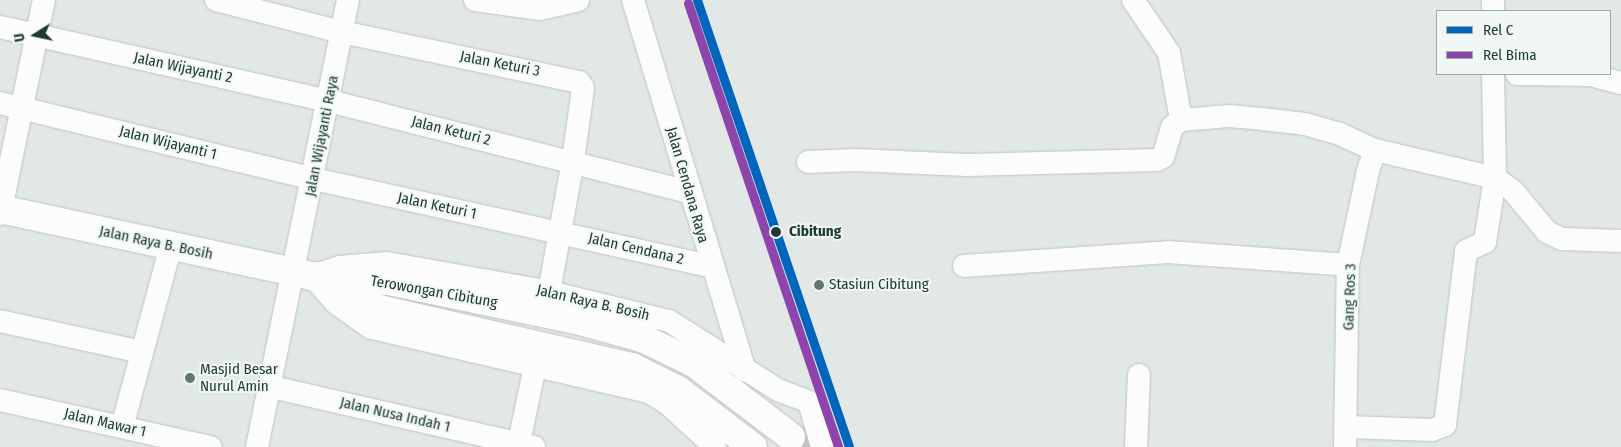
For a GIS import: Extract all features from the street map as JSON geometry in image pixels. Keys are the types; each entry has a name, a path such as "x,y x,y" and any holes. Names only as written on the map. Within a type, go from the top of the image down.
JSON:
{"main road":[{"name":"Jalan Raya B. Bosih","path":"0,211 303,274"},
{"name":"Terowongan Cibitung","path":"303,274 389,281 580,321 642,338 694,363 791,437"},
{"name":"Terowongan Cibitung","path":"303,274 379,308 632,367 678,390 753,447"}],"street":[{"path":"0,211 44,0"},
{"path":"216,0 342,32"},
{"name":"Jalan Wijayanti Raya","path":"257,447 303,274 314,179 348,0"},
{"path":"475,0 538,4 578,0"},
{"name":"Jalan Cendana Raya","path":"633,0 688,192 711,266 728,310 745,370"},
{"path":"1133,0 1169,53 1181,120"},
{"name":"Jalan Wijayanti 2","path":"0,27 329,100"},
{"name":"Jalan Keturi 3","path":"342,32 574,79 583,88 573,161"},
{"path":"1346,437 1432,430 1445,425 1466,251 1484,242 1495,178 1493,75"},
{"path":"1591,75 1621,83"},
{"name":"Jalan Keturi 2","path":"329,100 688,192"},
{"name":"Jalan Wijayanti 1","path":"0,103 314,179"},
{"path":"808,162 855,160 967,165 1157,160 1163,157 1172,127 1181,120 1229,116 1305,124 1340,134 1375,150 1495,178 1513,191 1548,232 1562,239 1621,241"},
{"name":"Gang Ros 3","path":"1346,437 1348,265 1375,150"},
{"path":"549,292 573,161"},
{"name":"Jalan Keturi 1","path":"314,179 560,233"},
{"name":"Jalan Cendana 2","path":"560,233 711,266"},
{"path":"122,427 171,246"},
{"path":"964,266 1168,252 1348,265"},
{"name":"Jalan Raya B. Bosih","path":"303,274 340,266 387,263 549,292 668,321 778,390 809,402 822,447"},
{"path":"303,274 371,328 648,392 667,403 715,447"},
{"path":"0,321 142,352"},
{"path":"524,446 535,366"},
{"path":"1136,447 1139,375"},
{"name":"Jalan Nusa Indah 1","path":"272,387 524,446"},
{"name":"Jalan Mawar 1","path":"0,400 211,447"}],"tunnel":[{"path":"791,437 814,447"}],"rail line":[{"name":"C","path":"697,0 849,447"},
{"name":"Bima","path":"688,3 838,447"}],"place":[{"name":"Cibitung","path":"776,232"},
{"name":"Stasiun Cibitung","path":"819,285"},
{"name":"Masjid Besar Nurul Amin","path":"190,378"}]}
